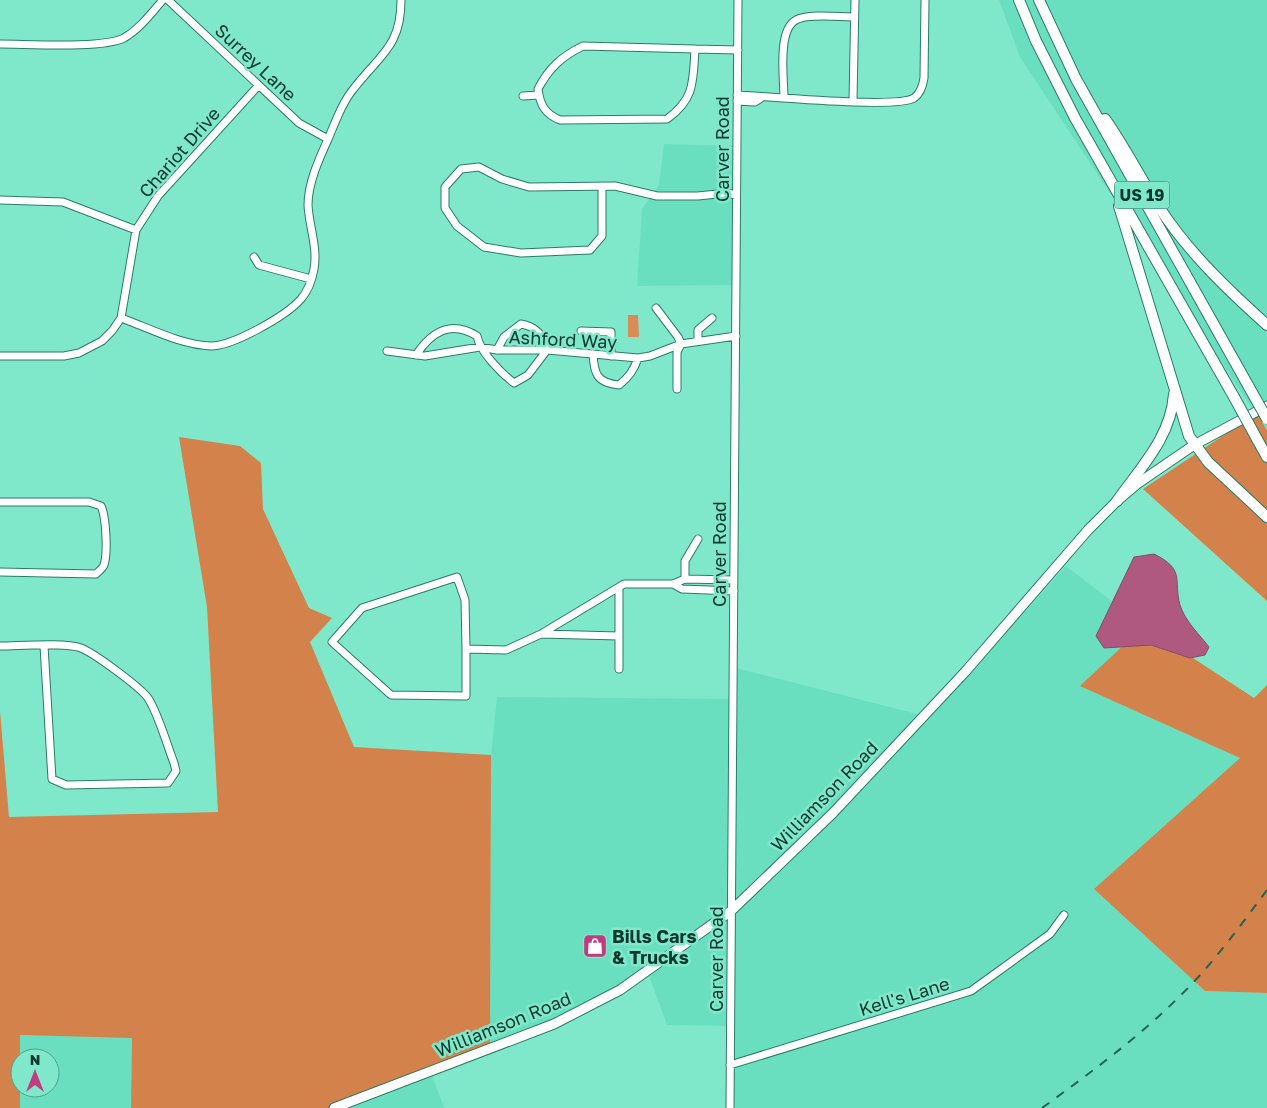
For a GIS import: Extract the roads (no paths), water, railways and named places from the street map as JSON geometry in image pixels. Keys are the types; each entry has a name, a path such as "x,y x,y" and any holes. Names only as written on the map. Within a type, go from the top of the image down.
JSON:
{"highway":[{"name":"US 19","path":"1019,0 1050,70 1111,182 1267,457"},
{"name":"US 19","path":"1039,0 1076,79 1267,419"},
{"path":"1076,79 1114,131 1160,208 1178,232 1222,282 1267,325"},
{"path":"1111,182 1138,264 1174,388 1194,445 1208,462 1267,518"},
{"path":"1117,501 1161,440 1171,417 1174,388"}],"main road":[{"name":"Williamson Road","path":"334,1108 554,1024 620,990 731,911 834,813 965,672 1088,530 1117,501 1137,484 1194,445 1267,406"}],"street":[{"path":"0,44 108,44 125,37 144,22 163,0"},
{"name":"Surrey Lane","path":"168,0 299,123 328,139"},
{"path":"121,318 194,344 212,346 227,343 290,309 308,290 315,257 310,219 309,190 328,139 354,88 395,41 399,28 401,0"},
{"name":"Carver Road","path":"730,1108 736,336 734,196 738,0"},
{"path":"853,100 855,0"},
{"path":"737,98 755,102 761,98 901,101 914,98 919,93 924,78 925,0"},
{"path":"784,98 784,37 789,25 805,17 854,17"},
{"path":"695,49 693,75 688,100 667,119 560,120 545,112 538,89 545,75 556,62 583,46 738,50"},
{"name":"Chariot Drive","path":"0,356 64,356 78,354 102,341 121,318 136,230 158,196 258,86"},
{"path":"523,96 539,95"},
{"path":"602,186 602,236 590,250 521,253 484,247 457,226 445,208 445,187 461,169 479,168 502,179 528,187 602,186 615,186 657,196 713,196 727,193 734,196"},
{"path":"0,200 63,202 136,230"},
{"path":"254,257 259,264 311,279"},
{"path":"656,308 678,336 681,344 677,352 677,389"},
{"path":"698,341 698,330 712,318"},
{"path":"416,355 426,340 438,332 451,329 466,329 478,336 480,347 490,357 499,371 514,383 528,375 547,350 546,341 541,335 530,325 520,324 504,337 497,350"},
{"path":"581,331 611,332 611,356"},
{"name":"Ashford Way","path":"387,352 425,356 480,347 497,350 547,350 638,358 650,356 681,344 736,336"},
{"path":"593,354 593,367 597,376 606,384 618,385 627,378 634,369 638,358"},
{"path":"0,502 89,502 101,506 105,514 104,566 96,574 0,572"},
{"path":"685,579 685,561 698,539"},
{"path":"457,577 465,600 466,649 466,696 391,695 332,642 362,608 457,577"},
{"path":"466,649 506,650 541,634 624,584 673,584 685,579 734,580"},
{"path":"673,584 682,589 734,592"},
{"path":"619,587 619,669"},
{"path":"541,634 619,636"},
{"path":"0,646 44,646 80,648 102,661 136,688 148,698 174,762 176,771 168,783 66,785 52,779 50,706 44,646"},
{"name":"Kell's Lane","path":"730,1065 971,991 1050,934 1064,915"}],"railway":[{"path":"1042,1108 1131,1041 1180,996 1215,958 1267,890"}],"place":[{"name":"Bills Cars & Trucks","path":"595,946"}]}
